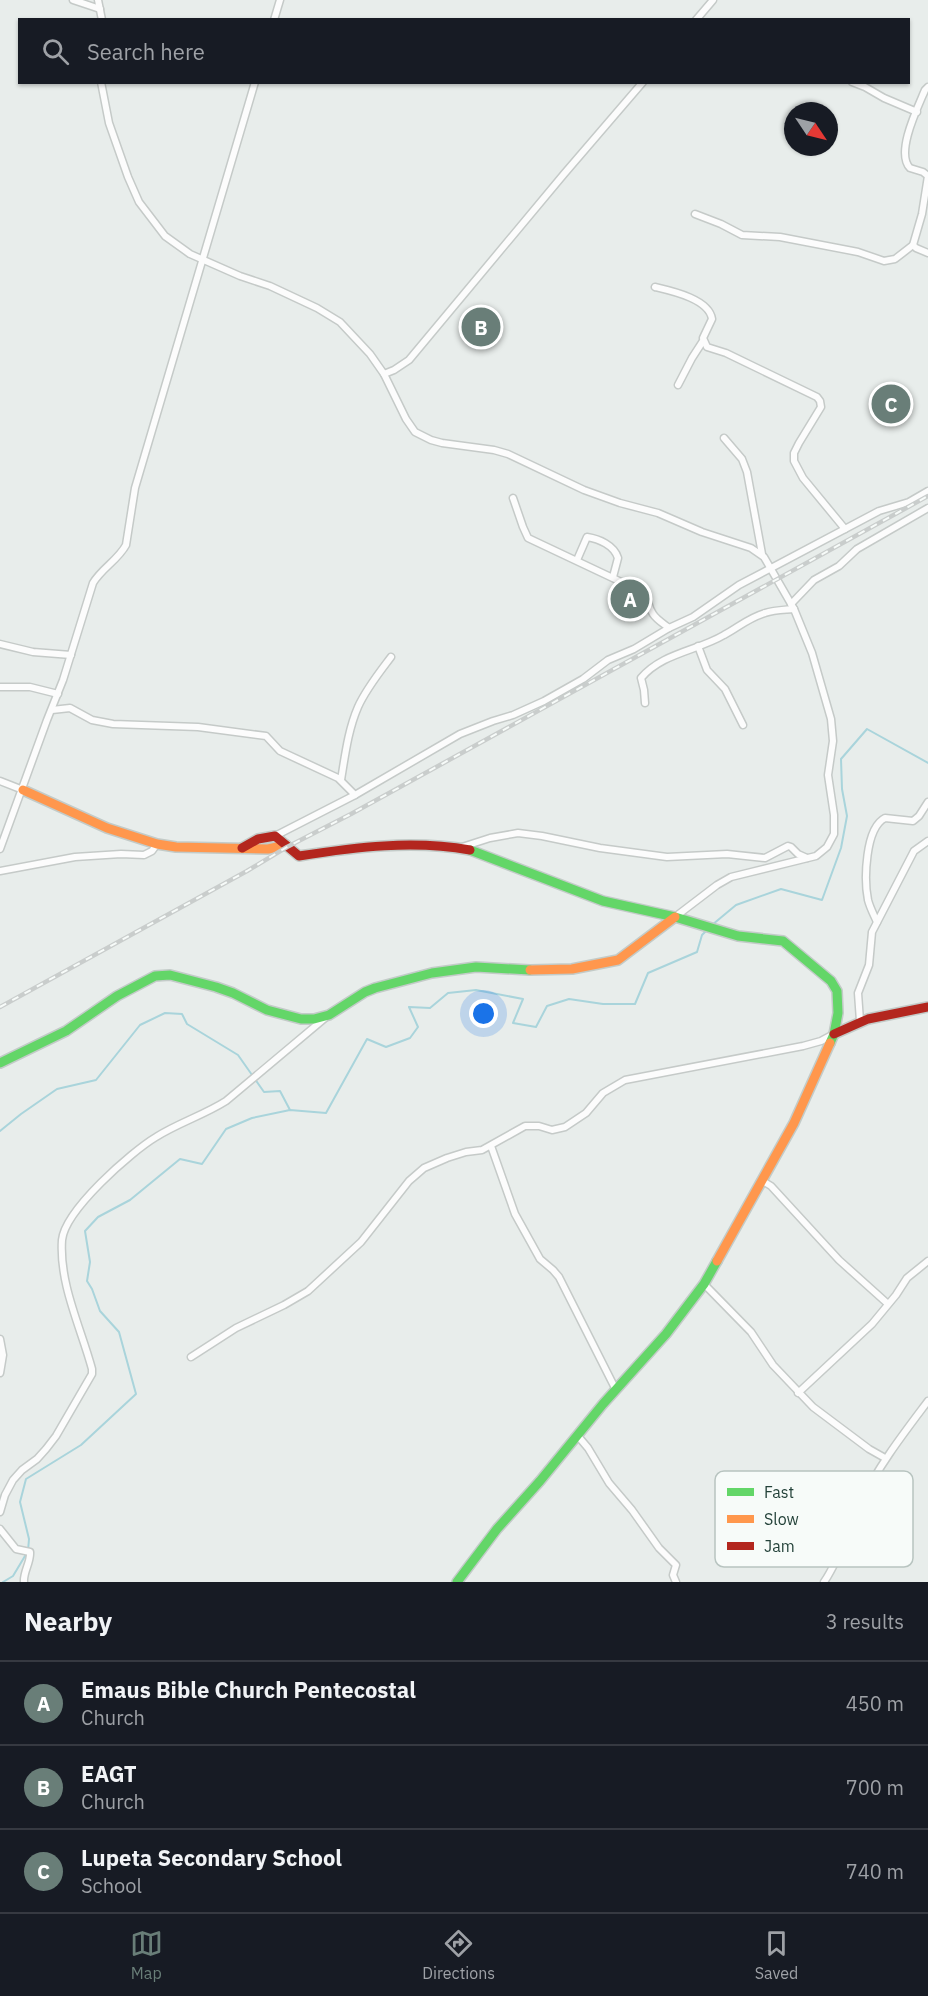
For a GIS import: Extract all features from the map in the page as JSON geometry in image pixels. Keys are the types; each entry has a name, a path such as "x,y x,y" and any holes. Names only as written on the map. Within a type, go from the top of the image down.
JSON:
{"street":[{"path":"73,0 100,9"},
{"path":"98,0 102,18"},
{"path":"275,18 280,0"},
{"path":"698,18 713,0"},
{"path":"101,84 113,136 128,177 151,219 172,242 190,254 232,273 270,286 333,317 356,339 384,374 406,419 415,432 442,443 508,454 584,490 658,513 762,554"},
{"path":"0,849 58,694 93,583 126,545 132,499 254,84"},
{"path":"384,374 409,360 641,84"},
{"path":"857,84 917,112"},
{"path":"695,214 742,235 780,237 858,252 884,261 895,259 913,244 922,214 928,177 923,172 910,168 905,160 907,138 928,87"},
{"path":"913,244 916,248 928,253"},
{"path":"655,287 681,294 701,303 708,309 712,319 703,341 678,385"},
{"path":"703,341 708,347 726,353 812,394 820,401 821,407 799,443 794,453 794,461 798,471 845,529"},
{"path":"0,1512 13,1480 22,1470 38,1459 56,1436 92,1374 71,1304 65,1273 62,1240 67,1227 99,1184 147,1143 162,1133 210,1111 260,1073 329,1015 365,992 449,969 482,966 544,970 592,967 618,960 679,918 717,885 732,877 816,856 827,847 834,834 834,815 828,775 833,734 829,710 815,663 792,606 762,554 747,472 742,459 724,438"},
{"path":"242,848 258,839 275,836 355,795 460,734 544,701 578,682 608,660 634,649 693,617 739,585 879,511 909,502 928,491"},
{"path":"513,498 528,538 642,592 647,597 653,614 669,628"},
{"path":"645,703 641,676 675,654 724,635 761,614 792,606 798,594 814,580 839,566 857,549 928,508"},
{"path":"577,560 587,537 614,548 618,558 613,577"},
{"path":"0,644 33,652 71,655"},
{"path":"698,646 707,669 725,689 743,725"},
{"path":"341,780 358,707 391,657"},
{"path":"0,687 30,687 58,694"},
{"path":"51,710 70,708 92,720 113,724 204,728 266,736 280,751 341,780 355,795"},
{"path":"0,781 107,828 157,844 176,847 268,849 286,845"},
{"path":"877,922 871,909 867,888 868,856 875,826 885,818 913,821 928,802"},
{"path":"460,848 490,838 518,833 648,856 680,857 727,854 765,858 788,846 807,858"},
{"path":"275,836 281,839 294,854 302,856 359,847 429,845 460,848 520,868 603,901 679,918 738,936 783,941 835,986 838,1013 834,1034 794,1123 704,1284 666,1334 497,1529 457,1582"},
{"path":"860,1021 858,993 869,964 871,936 914,851 928,841"},
{"path":"0,871 75,857 144,855 152,851 157,844"},
{"path":"0,1063 66,1031 135,985 164,975 225,990 267,1010 292,1017 314,1018 329,1015"},
{"path":"191,1357 236,1328 308,1291 361,1242 409,1181 424,1168 466,1152 482,1150 525,1126 539,1126 552,1130 565,1128 586,1113 603,1093 625,1080 803,1046 821,1041 860,1021 928,1007"},
{"path":"491,1146 515,1214 540,1259 559,1277 616,1390"},
{"path":"761,1180 781,1195 840,1260 888,1305"},
{"path":"798,1393 872,1324 908,1278 928,1261"},
{"path":"704,1284 751,1332 773,1365 798,1393 869,1449 885,1458"},
{"path":"0,1339 3,1355 0,1373"},
{"path":"878,1471 885,1458 928,1401"},
{"path":"577,1436 588,1448 609,1484 632,1510 658,1548 676,1565 673,1575 676,1582"},
{"path":"0,1528 16,1549 30,1552 24,1579 17,1582"},
{"path":"824,1582 832,1567"}],"waterway":[{"path":"712,925 736,905 781,889 822,900 841,848 847,816 842,789 841,759 867,729 928,763"},
{"path":"3,1582 13,1576 28,1551 29,1539 20,1502 26,1479 81,1445 136,1394 119,1332 100,1311 87,1281 90,1262 85,1231 98,1217 130,1200 180,1159 202,1164 226,1129 252,1118 290,1110 326,1113 367,1039 386,1047 410,1038 418,1027 409,1007 430,1008 448,993 476,990 523,999 513,1023 536,1027 547,1006 569,999 603,1004 635,1004 648,973 697,952 702,935 708,929"},
{"path":"0,1131 57,1089 96,1080 140,1025 165,1013 182,1014 187,1024 238,1055 264,1092 280,1091 290,1110"}],"railway":[{"path":"0,1007 928,496"}],"traffic: fast":[{"path":"470,850 603,901 675,917 738,936 783,941 831,981 837,991 838,1013 830,1043"},
{"path":"0,1063 66,1031 117,996 155,976 170,975 216,987 267,1010 301,1019 314,1019 329,1015 375,988 432,973 476,967 530,970"},
{"path":"457,1582 497,1529 666,1334 704,1284 717,1261"}],"traffic: slow":[{"path":"23,790 107,828 157,844 176,847 268,849 286,845"},
{"path":"530,970 572,969 618,960 675,917"},
{"path":"717,1261 794,1123 830,1043"}],"traffic: jam":[{"path":"242,848 258,839 275,836 299,856 406,845 470,850"},
{"path":"834,1034 868,1019 928,1007"}],"place":[{"name":"EAGT","path":"481,327"},
{"name":"Lupeta Secondary School","path":"891,404"},
{"name":"Emaus Bible Church Pentecostal","path":"630,599"}]}
